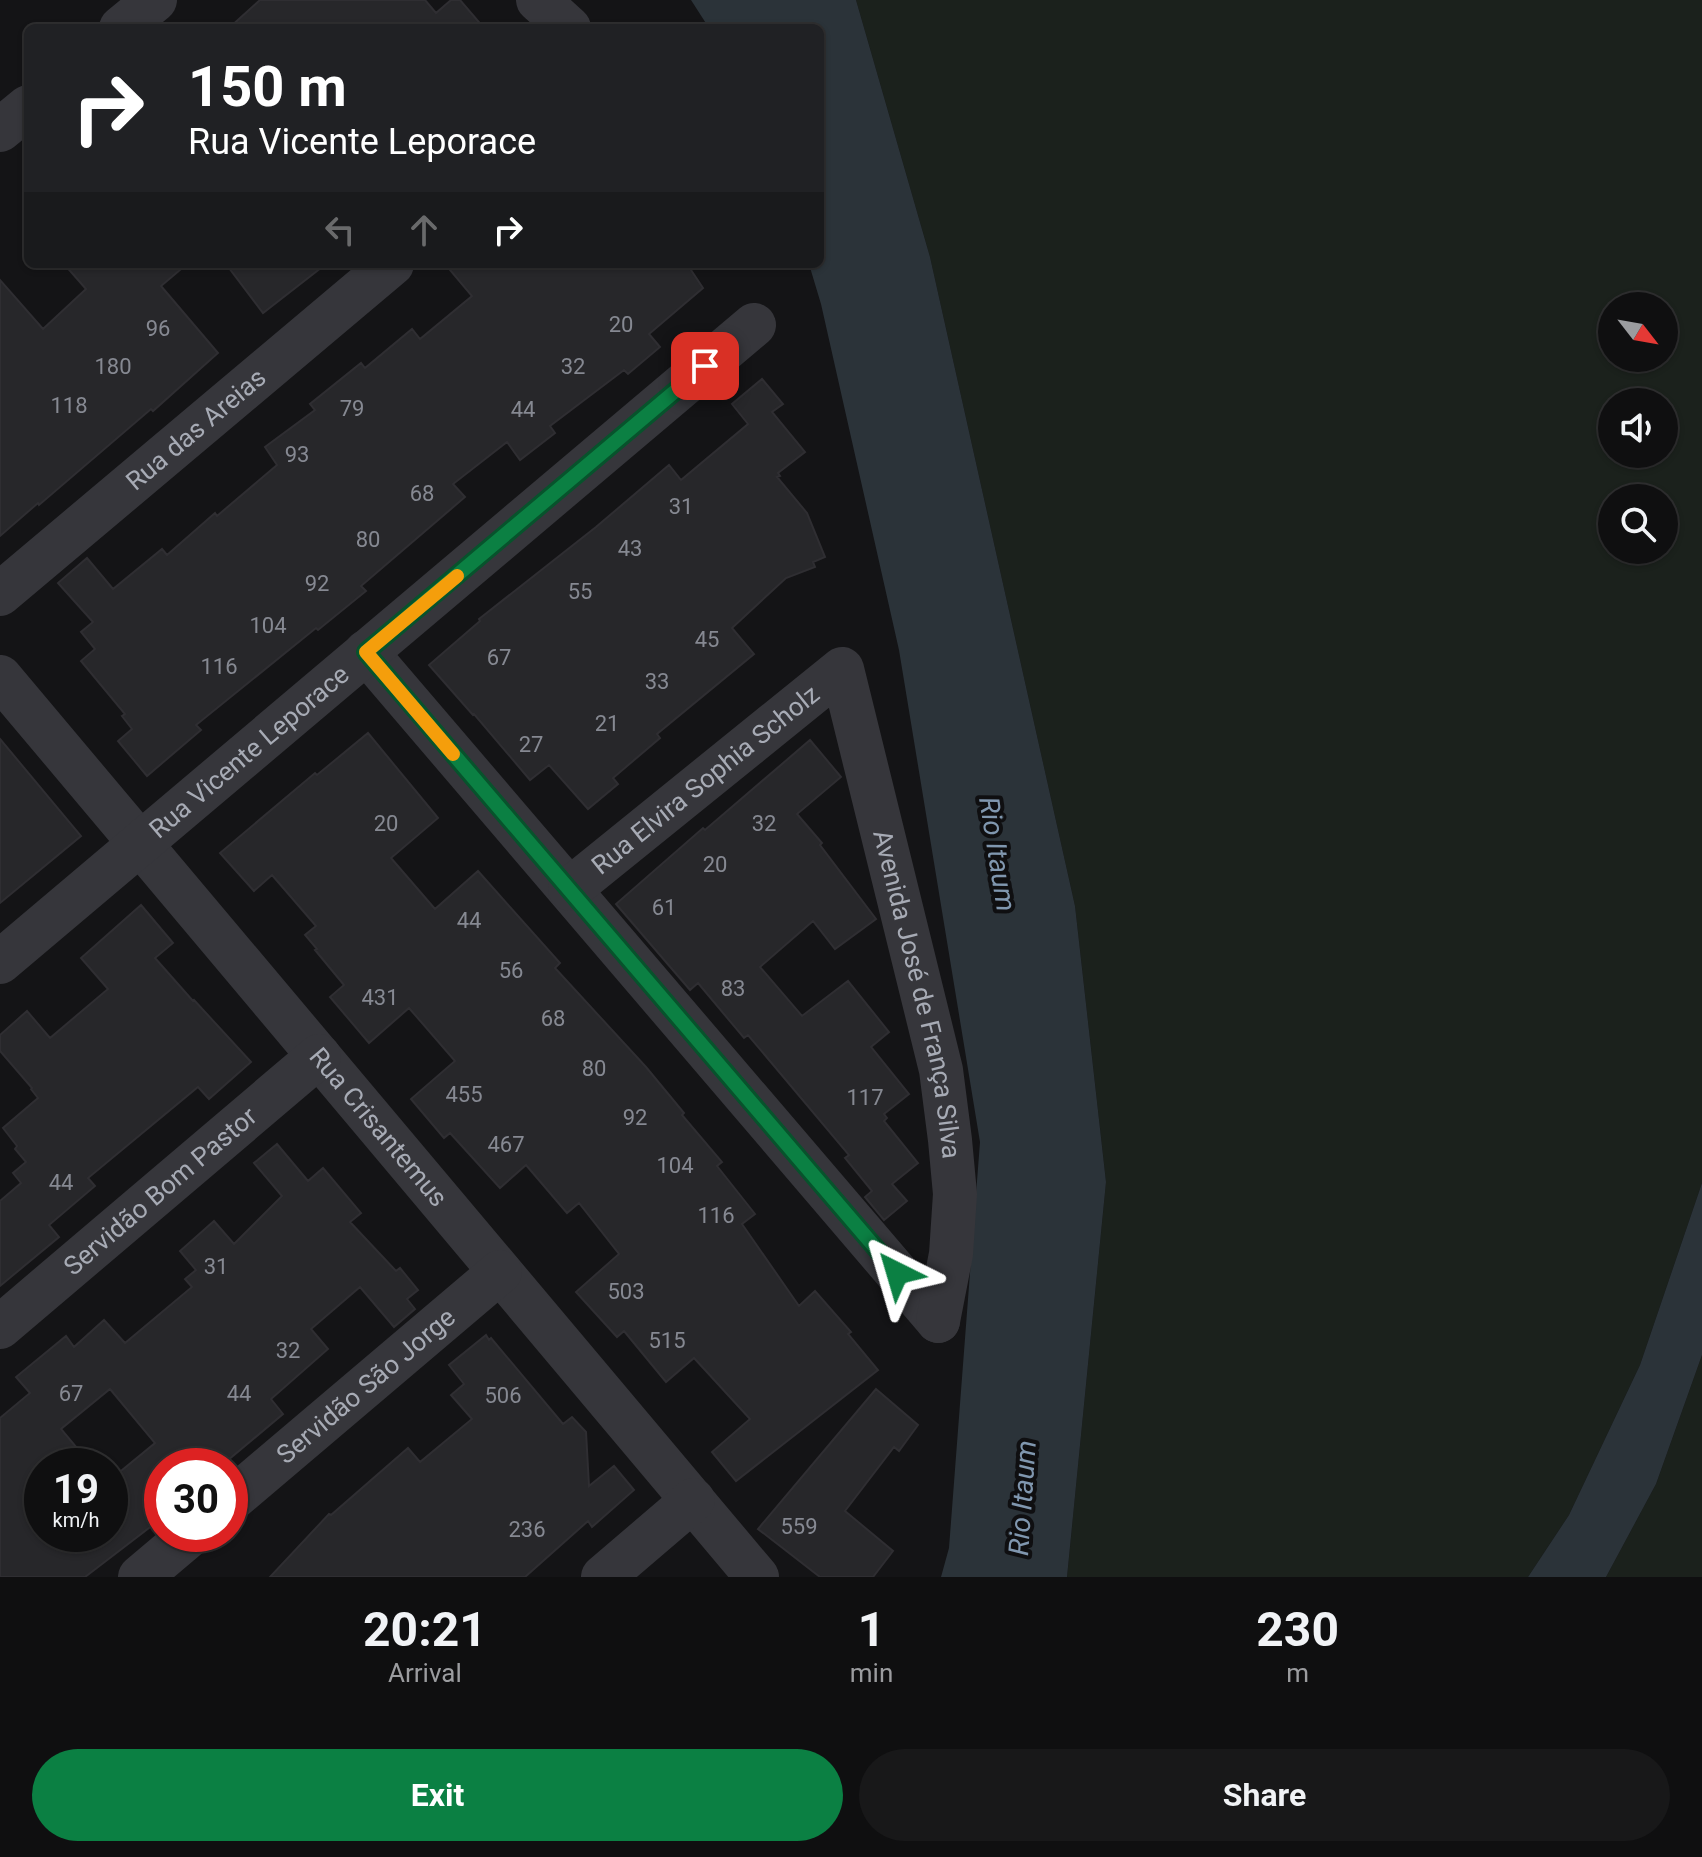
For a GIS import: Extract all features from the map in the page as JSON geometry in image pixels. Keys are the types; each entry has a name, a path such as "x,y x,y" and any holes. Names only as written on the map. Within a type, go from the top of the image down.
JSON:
{"street":[{"path":"126,24 155,0"},
{"path":"538,0 565,24"},
{"path":"0,130 24,110"},
{"name":"Rua das Areias","path":"0,594 387,268"},
{"name":"Rua Vicente Leporace","path":"0,962 754,325"},
{"path":"366,652 570,889"},
{"name":"Rua Elvira Sophia Scholz","path":"570,889 842,669"},
{"name":"Avenida José de França Silva","path":"570,889 938,1321 951,1254 955,1194 941,1070 842,669"},
{"name":"Rua Crisantemus","path":"0,677 757,1577"},
{"name":"Servidão Bom Pastor","path":"0,1327 319,1056"},
{"name":"Servidão São Jorge","path":"248,1486 500,1272"},
{"path":"603,1577 693,1500"},
{"path":"140,1577 170,1552"}],"shaded area":[{"path":"856,0 1702,0 1702,1183 1640,1365 1569,1515 1528,1577 1067,1577 1106,1182 1075,906 930,257"},
{"path":"1702,1355 1702,1577 1606,1577 1656,1484"}],"water":[{"name":"Rio Itaum","path":"691,0 856,0 930,257 1075,906 1106,1182 1067,1577 941,1577 949,1548 980,1142 899,650 810,268 824,268 824,24 706,24"},
{"path":"1702,1183 1702,1355 1656,1484 1606,1577 1528,1577 1569,1515 1640,1365"}],"building":[{"path":"260,0 425,0 436,13 451,0 460,0 481,24 233,24"},
{"path":"68,268 182,268 161,286 218,353 153,411 151,409 0,536 0,280 43,329 86,289"},
{"path":"229,268 321,268 263,313"},
{"path":"448,268 690,268 703,288 649,334 660,347 628,374 624,370 550,426 555,433 520,460 507,442 453,484 465,497 361,586 366,591 196,725 201,730 147,776 118,741 132,729 122,716 125,714 81,661 95,649 81,632 93,622 58,583 87,558 113,589 162,549 167,555 277,465 265,447 315,410 310,404 361,363 365,368 412,329 420,339 472,296"},
{"path":"762,379 783,404 772,412 805,452 777,477 807,513 825,557 813,562 815,567 786,578 732,628 754,654 657,734 660,738 613,778 618,784 588,809 549,765 530,780 429,665 479,619 669,465 681,480 748,424 732,404"},
{"path":"368,733 438,818 391,858 435,909 478,871 560,963 555,968 646,1067 722,1162 717,1166 755,1214 742,1224 799,1306 815,1291 851,1332 848,1334 878,1370 736,1481 712,1452 750,1419 694,1358 666,1382 624,1331 617,1337 576,1292 619,1254 579,1203 567,1213 526,1165 500,1188 450,1133 444,1138 411,1099 455,1061 409,1008 369,1043 330,997 344,985 305,935 316,926 272,875 254,891 220,853"},
{"path":"0,739 81,836 0,903"},
{"path":"810,740 841,777 797,814 822,843 820,845 876,919 835,949 813,921 760,967 802,1016 848,981 889,1032 871,1047 909,1094 884,1114 887,1118 884,1121 918,1163 892,1184 907,1201 884,1220 865,1197 872,1191 845,1158 849,1155 748,1035 744,1038 698,983 690,990 616,904"},
{"path":"141,905 173,943 155,958 251,1062 209,1099 198,1087 88,1178 95,1186 49,1225 59,1237 0,1286 0,1201 21,1183 13,1173 26,1162 3,1128 38,1098 0,1051 0,1035 27,1011 50,1038 108,989 81,958"},
{"path":"277,1144 308,1181 323,1168 361,1213 350,1222 396,1271 400,1268 418,1290 407,1299 415,1309 394,1327 360,1287 311,1329 328,1349 271,1399 283,1414 242,1448 149,1448 155,1443 110,1389 61,1429 77,1448 24,1448 24,1552 118,1552 85,1577 0,1577 0,1418 30,1393 16,1377 66,1336 74,1347 104,1320 125,1343 192,1287 185,1279 196,1270 180,1251 214,1221 234,1244 282,1196 254,1163"},
{"path":"486,1335 563,1424 572,1417 586,1432 589,1486 614,1466 634,1490 592,1527 588,1521 525,1577 270,1577 329,1514 408,1448 420,1462 472,1419 451,1395 464,1384 449,1365"},
{"path":"876,1389 918,1425 899,1451 894,1447 845,1511 893,1551 873,1577 820,1577 758,1529"},
{"path":"144,1452 144,1532 128,1544 128,1465"}],"slow traffic":[{"path":"453,754 366,652 457,576"}],"route":[{"path":"705,366 366,652 897,1273"}]}
